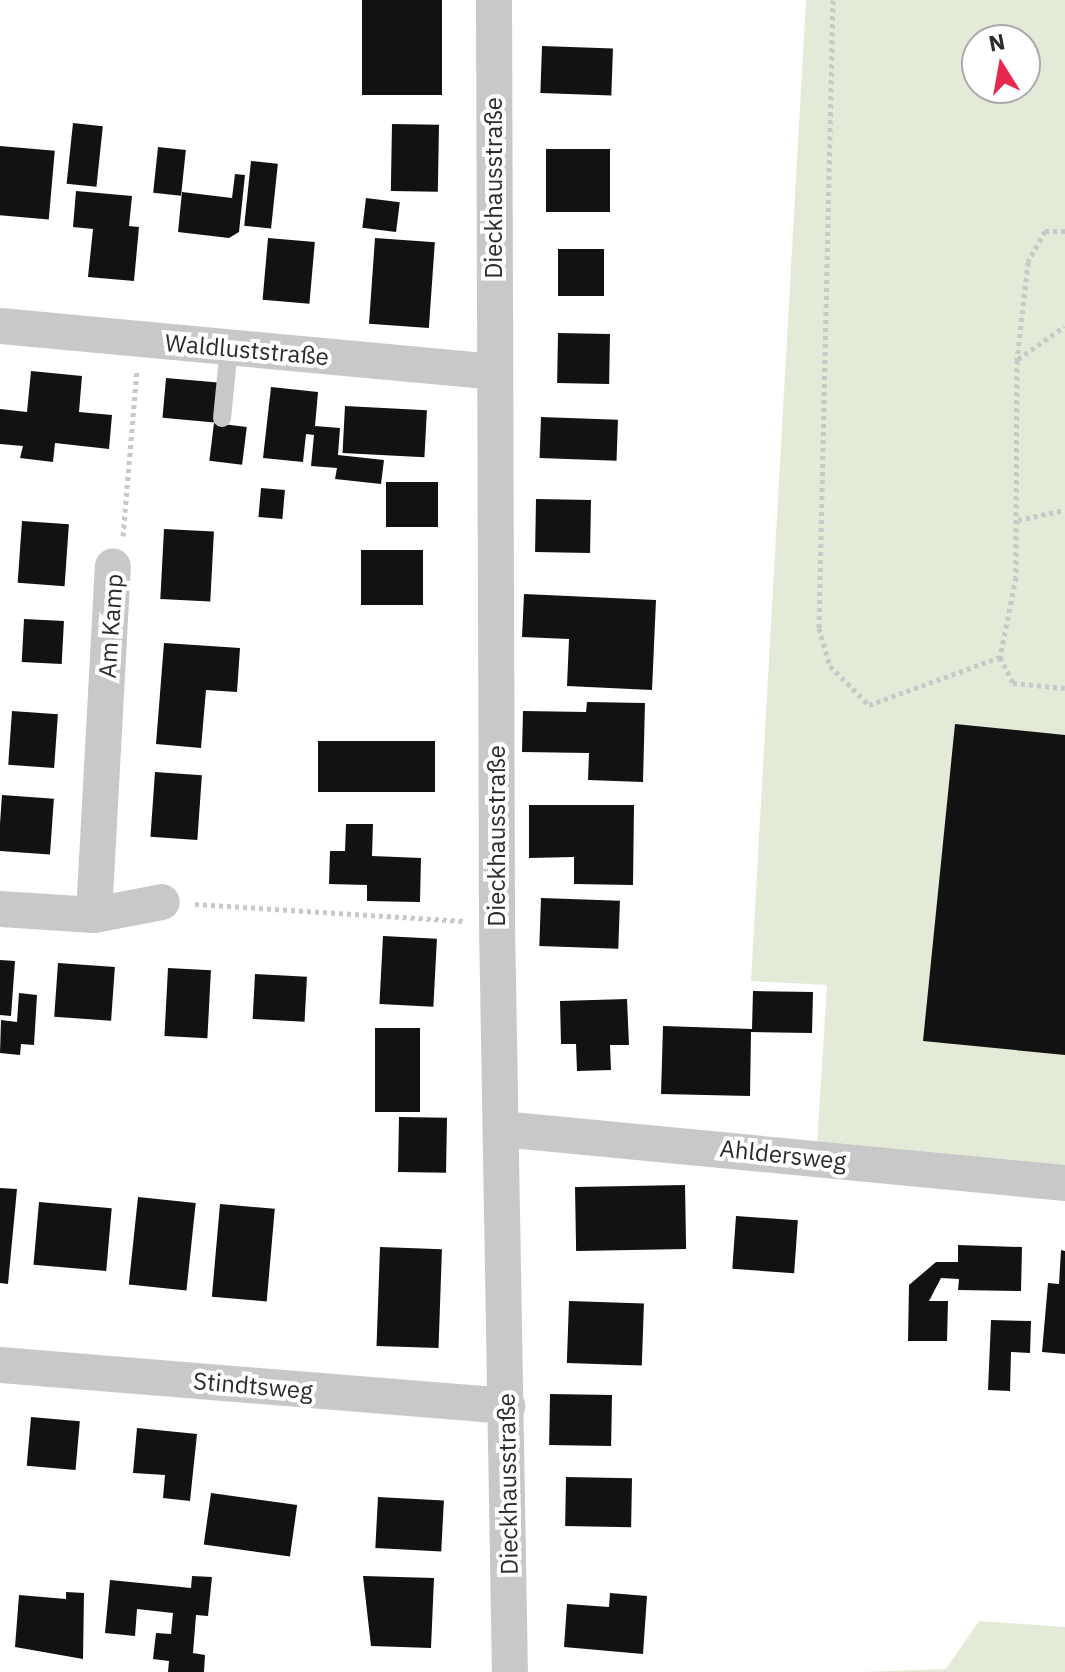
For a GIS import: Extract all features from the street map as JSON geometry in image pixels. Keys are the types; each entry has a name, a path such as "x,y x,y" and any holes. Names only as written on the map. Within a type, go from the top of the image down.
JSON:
{"street":[{"name":"Dieckhausstraße","path":"494,0 497,923 510,1672"},
{"name":"Waldluststraße","path":"0,326 495,372"},
{"name":"Am Kamp","path":"94,915 113,567"},
{"path":"0,909 94,915 162,902"},
{"name":"Ahldersweg","path":"501,1129 1065,1183"},
{"name":"Stindtsweg","path":"0,1365 507,1406"}],"lane":[{"path":"222,418 229,348"}],"path":[{"path":"833,0 819,628 830,666 869,705 1000,657"},
{"path":"1065,231 1045,231 1028,262 1017,360 1018,520 1000,657 1013,683 1065,688"},
{"path":"1017,360 1065,326"},
{"name":"Am Kamp","path":"113,567 130,514 139,340"},
{"path":"1018,520 1065,510"},
{"path":"162,902 497,923"}],"green space":[{"path":"806,0 1065,0 1065,1166 817,1145 827,985 751,981"},
{"path":"979,1621 1065,1627 1065,1672 862,1672 946,1669"}],"building":[{"path":"362,0 442,0 442,95 362,95"},
{"path":"542,46 613,48 611,95 540,93"},
{"path":"73,123 103,126 96,187 67,184"},
{"path":"392,124 439,125 438,192 391,191"},
{"path":"0,146 55,151 49,220 0,215"},
{"path":"158,147 186,150 181,196 153,193"},
{"path":"546,149 610,149 610,212 546,212"},
{"path":"251,161 278,164 271,228 244,226"},
{"path":"235,174 245,175 239,232 229,238 178,232 182,192 232,198"},
{"path":"76,191 132,196 129,226 139,227 134,281 88,277 93,229 73,227"},
{"path":"366,198 400,202 396,232 362,228"},
{"path":"268,238 315,242 309,304 263,300"},
{"path":"375,238 435,242 429,328 369,324"},
{"path":"558,249 604,249 604,296 558,296"},
{"path":"558,333 610,334 609,384 557,383"},
{"path":"31,371 82,376 79,412 112,415 109,449 55,443 53,462 20,458 23,446 0,444 0,409 27,412"},
{"path":"166,378 218,383 214,422 163,418"},
{"path":"271,387 318,392 315,426 340,428 338,455 384,460 381,484 335,479 337,468 311,466 314,435 306,434 303,462 263,458"},
{"path":"345,406 427,410 424,457 343,453"},
{"path":"541,417 618,420 617,461 540,458"},
{"path":"214,423 247,427 242,465 209,461"},
{"path":"386,482 438,482 438,527 386,527"},
{"path":"261,488 285,490 282,519 258,517"},
{"path":"536,499 591,500 590,553 535,552"},
{"path":"22,521 69,524 65,586 18,583"},
{"path":"164,529 214,532 210,602 160,599"},
{"path":"361,550 423,550 423,605 361,605"},
{"path":"524,594 656,600 652,690 567,686 569,639 522,637"},
{"path":"24,619 64,621 62,664 22,662"},
{"path":"164,643 240,648 237,692 206,690 201,748 156,744"},
{"path":"587,702 645,703 643,782 588,780 589,753 522,752 523,711 586,712"},
{"path":"12,711 58,714 54,768 8,765"},
{"path":"955,724 1065,735 1065,1055 923,1041"},
{"path":"318,741 435,741 435,792 318,792"},
{"path":"155,772 202,775 197,840 150,837"},
{"path":"2,795 54,799 50,854 0,851"},
{"path":"529,805 634,805 633,885 574,884 574,857 529,858"},
{"path":"346,824 373,824 372,856 421,858 420,902 367,901 367,885 329,884 330,851 345,851"},
{"path":"541,898 620,901 618,949 539,946"},
{"path":"383,936 437,939 433,1007 379,1004"},
{"path":"0,960 15,961 11,1016 0,1015"},
{"path":"58,963 115,967 111,1021 54,1017"},
{"path":"168,968 211,970 207,1038 164,1036"},
{"path":"255,974 307,977 305,1022 253,1019"},
{"path":"753,991 813,992 812,1033 751,1032 750,1096 661,1094 663,1026 752,1029"},
{"path":"19,993 37,995 34,1045 21,1044 20,1055 0,1053 1,1020 17,1022"},
{"path":"627,999 629,1045 610,1045 611,1070 577,1071 576,1044 561,1044 560,1001"},
{"path":"375,1028 420,1028 420,1112 375,1112"},
{"path":"399,1117 447,1118 446,1173 398,1172"},
{"path":"685,1185 686,1249 576,1251 575,1187"},
{"path":"0,1188 17,1189 8,1284 0,1283"},
{"path":"138,1197 196,1203 186,1291 129,1285"},
{"path":"39,1202 112,1208 106,1271 34,1265"},
{"path":"220,1204 275,1209 267,1301 212,1297"},
{"path":"736,1216 798,1220 794,1273 732,1269"},
{"path":"958,1245 1022,1247 1021,1291 958,1290 959,1279 941,1278 929,1301 948,1301 947,1341 908,1341 909,1285 936,1262 958,1262"},
{"path":"380,1247 442,1249 439,1348 377,1346"},
{"path":"1061,1250 1065,1251 1065,1354 1042,1352 1048,1283 1059,1284"},
{"path":"569,1301 644,1304 642,1366 567,1363"},
{"path":"991,1320 1031,1321 1030,1353 1011,1352 1010,1391 988,1390"},
{"path":"550,1394 612,1395 611,1446 549,1445"},
{"path":"31,1417 80,1421 76,1470 27,1466"},
{"path":"137,1428 197,1434 190,1501 163,1498 165,1475 133,1473"},
{"path":"566,1477 632,1478 631,1527 565,1526"},
{"path":"211,1493 297,1505 290,1557 204,1544"},
{"path":"378,1497 444,1500 441,1551 375,1548"},
{"path":"192,1576 212,1577 208,1616 196,1615 193,1653 205,1655 204,1672 168,1672 169,1661 153,1659 156,1633 171,1634 173,1613 137,1609 135,1636 105,1633 110,1580 191,1588"},
{"path":"363,1576 434,1578 431,1648 371,1646"},
{"path":"66,1592 84,1593 83,1659 15,1647 19,1595 66,1599"},
{"path":"610,1593 647,1596 643,1654 564,1647 567,1604 609,1607"}]}
